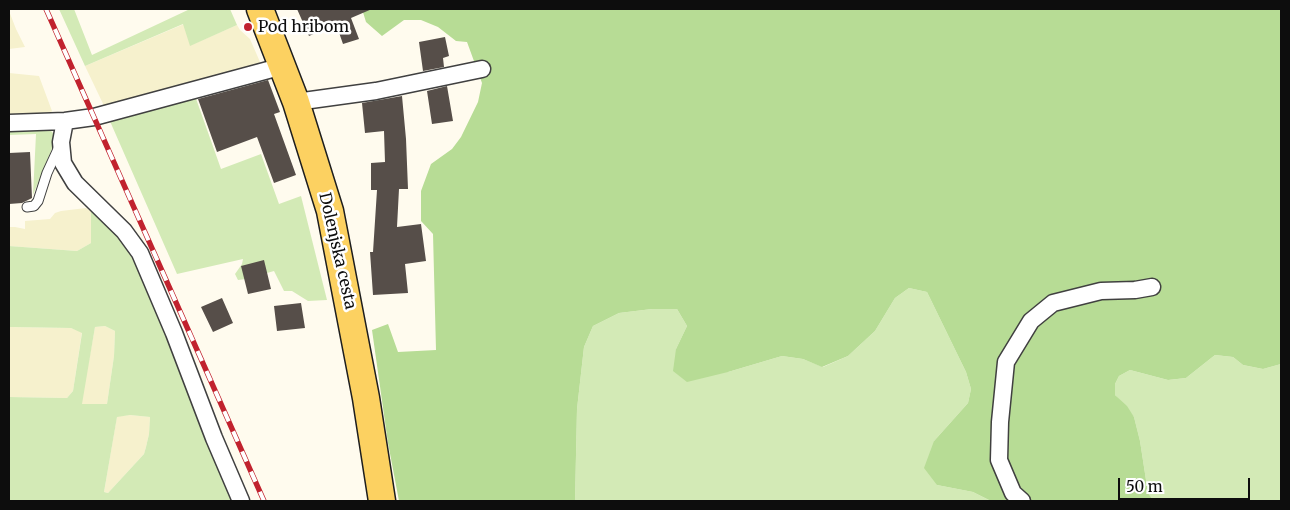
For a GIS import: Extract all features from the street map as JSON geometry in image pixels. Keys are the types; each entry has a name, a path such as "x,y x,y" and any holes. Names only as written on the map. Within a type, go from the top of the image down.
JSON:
{"main road":[{"name":"Dolenjska cesta","path":"260,9 284,66 327,202 366,398 382,501"}],"street":[{"path":"9,123 66,121 94,117 284,66"},
{"path":"296,102 376,91 482,69"},
{"path":"66,121 61,142 63,163 75,183 124,231 140,254 241,501"},
{"path":"1022,501 1013,493 999,460 1000,422 1006,362 1031,321 1053,303 1101,291 1135,290 1152,287"}],"lane":[{"path":"27,207 34,206 38,201 47,173 61,142"}],"shaded area":[{"path":"9,11 16,29 25,47 9,49"},
{"path":"184,24 191,45 237,25 250,39 260,62 254,70 106,110 85,66"},
{"path":"9,73 39,76 52,111 47,118 9,119"},
{"path":"86,208 91,211 91,243 77,251 9,246 9,227 25,229 25,221 50,219 55,213 61,211"},
{"path":"105,326 115,331 114,356 107,404 81,404 95,327"},
{"path":"9,327 71,328 82,332 73,391 67,398 9,397"},
{"path":"117,416 150,417 149,434 144,454 108,493 104,492"}],"green space":[{"path":"59,9 74,9 92,55 190,9 230,9 237,25 190,46 183,24 85,66"},
{"path":"362,9 1281,9 1281,364 1263,369 1243,365 1233,357 1215,355 1186,378 1168,380 1130,370 1119,376 1115,384 1115,395 1127,406 1134,417 1140,441 1148,493 1154,501 991,501 973,492 937,485 924,468 934,441 968,403 971,389 966,372 927,292 909,288 895,298 875,331 848,356 822,367 803,359 782,356 687,382 673,371 676,349 687,326 677,309 652,309 619,313 593,326 584,347 577,409 575,501 399,501 388,443 372,330 388,324 398,352 436,350 433,234 421,221 421,191 431,164 452,149 461,137 478,102 482,83 467,42 456,41 438,27 421,20 404,20 382,36 366,22"},
{"path":"194,93 221,169 261,154 279,204 301,196 327,300 308,301 292,291 284,291 274,271 238,280 235,274 243,259 177,274 109,119"},
{"path":"9,129 49,129 54,134 54,144 33,195 36,134 9,135"},
{"path":"91,211 115,232 132,257 195,402 235,501 9,501 9,397 67,398 73,391 82,333 71,328 9,327 9,246 77,251 91,243","holes":["105,326 115,331 114,356 107,404 82,404 95,327","130,415 150,417 149,434 144,454 108,493 104,492 117,417"]},
{"path":"909,288 927,292 966,372 971,389 968,403 934,441 937,485 973,492 991,501 575,501 577,409 584,347 593,326 619,313 652,309 677,309 687,326 676,349 728,372 782,356 803,359 823,367 848,356 875,331 895,298"},
{"path":"1215,355 1233,357 1243,365 1263,369 1281,364 1281,501 1154,501 1148,493 1140,441 1134,417 1115,395 1115,384 1119,376 1130,370 1168,380 1186,378"}],"building":[{"path":"297,9 372,9 351,18 359,39 343,44 336,24 309,36"},
{"path":"445,37 449,56 443,58 444,67 423,71 419,42"},
{"path":"268,80 280,112 274,114 296,175 274,183 257,137 217,152 198,99"},
{"path":"447,86 453,121 432,124 427,91"},
{"path":"402,96 408,189 399,189 397,227 421,224 426,261 405,264 408,293 373,295 370,252 373,252 377,190 371,190 371,163 385,162 384,131 365,133 362,103"},
{"path":"30,152 32,198 22,203 9,204 9,153"},
{"path":"264,260 271,289 248,294 241,266"},
{"path":"222,298 233,323 213,332 201,307"},
{"path":"301,303 305,328 277,331 274,306"}],"railway":[{"path":"46,9 264,501"}],"place":[{"name":"Pod hribom","path":"248,27"}]}
